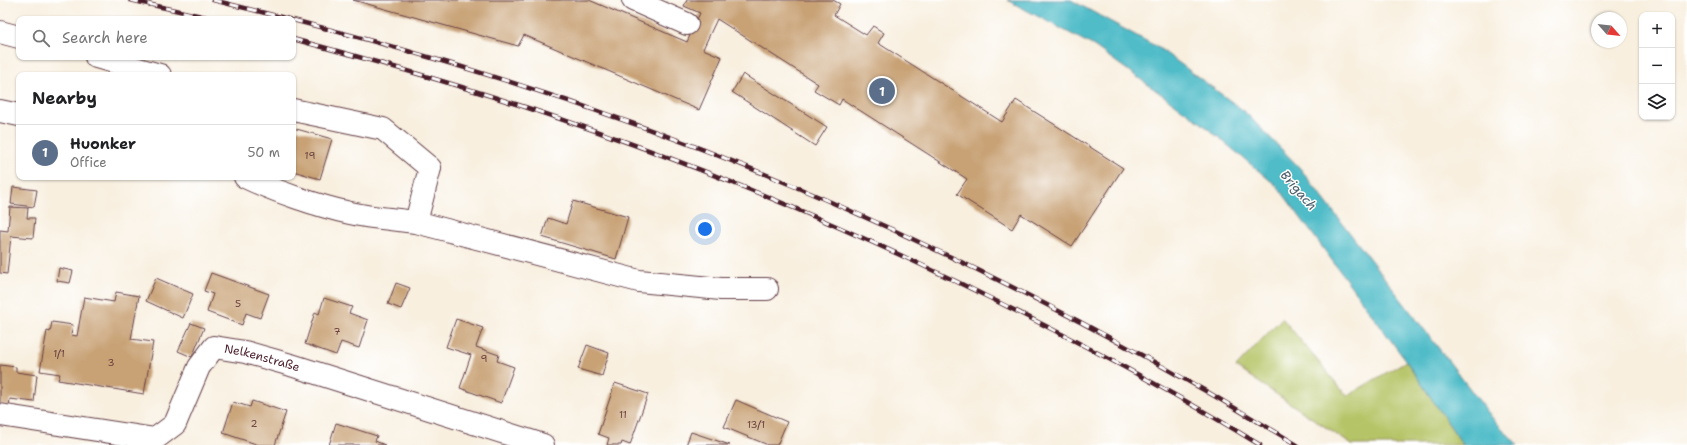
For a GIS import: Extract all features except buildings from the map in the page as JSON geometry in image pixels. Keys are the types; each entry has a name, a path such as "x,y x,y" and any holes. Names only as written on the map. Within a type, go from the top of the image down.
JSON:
{"street":[{"path":"633,0 687,24"},
{"path":"0,32 16,36"},
{"path":"107,60 149,72"},
{"path":"0,111 16,114"},
{"path":"296,111 383,129 430,168 416,222"},
{"path":"253,180 266,186 350,213 416,222 638,281 721,289 767,289"},
{"name":"Nelkenstraße","path":"0,415 155,438 175,424 199,368 214,347 245,352 285,363 543,445"}],"green space":[{"path":"1282,318 1347,396 1406,361 1463,445 1352,445 1236,367"}],"water":[{"name":"Brigach","path":"1007,0 1071,0 1159,48 1244,111 1299,167 1494,420 1518,445 1463,445 1406,361 1278,187 1200,122 1094,46"}],"railway":[{"path":"130,0 202,16"},
{"path":"213,0 277,16"},
{"path":"296,21 428,57 562,99 694,146 824,199 945,254 1065,314 1182,377 1297,445"},
{"path":"296,40 476,91 537,111 664,156 789,206 912,261 1034,320 1148,380 1260,445"}],"place":[{"name":"Huonker","path":"882,91"}]}
